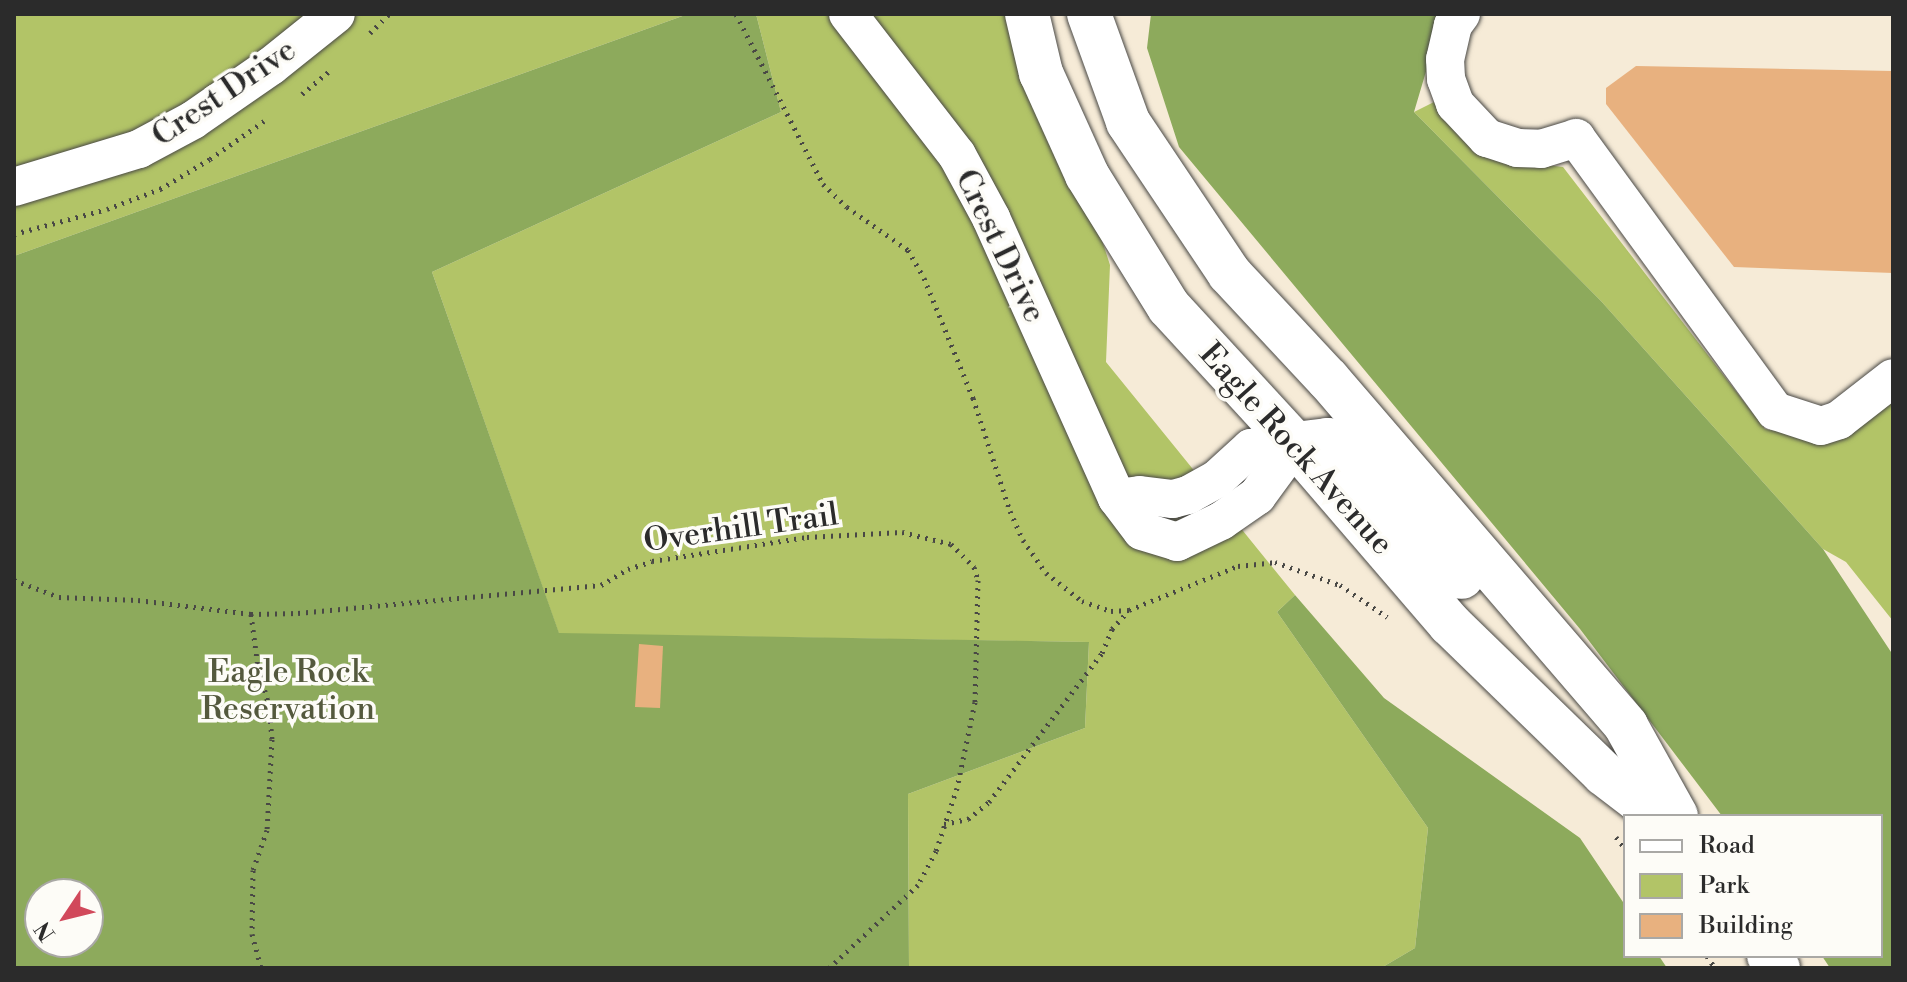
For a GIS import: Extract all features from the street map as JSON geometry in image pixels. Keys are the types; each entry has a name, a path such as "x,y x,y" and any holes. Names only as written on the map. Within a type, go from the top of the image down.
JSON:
{"main road":[{"name":"Eagle Rock Avenue","path":"1027,14 1041,73 1087,175 1169,307 1295,444 1450,624 1604,774 1656,814"},
{"name":"Eagle Rock Avenue","path":"1089,14 1128,122 1229,273 1328,379 1626,726 1675,814"},
{"path":"1295,444 1317,408 1328,379"},
{"path":"1295,444 1328,440 1348,456 1458,576 1512,593"}],"street":[{"name":"Crest Drive","path":"14,187 139,149 193,120 271,66 336,14"},
{"name":"Crest Drive","path":"848,14 957,155 991,218 1117,498 1142,531 1177,542 1221,521 1257,496 1295,444"},
{"path":"1461,14 1453,25 1445,59 1446,79 1455,104 1487,138 1517,148 1541,149 1576,138 1775,411 1821,426 1839,420 1893,378"}],"path":[{"name":"Overhill Trail","path":"14,580 59,597 138,600 251,614 521,595 601,585 628,569 652,561 807,537 902,532 937,539 959,548 974,567 978,580 975,702 969,744 944,824 918,885 829,968"},
{"path":"944,824 968,819 989,802 1102,653 1112,629 1129,610"},
{"path":"251,614 258,667 269,705 272,739 267,830 253,870 252,934 261,968"}],"green space":[{"path":"14,14 688,14 14,256"},
{"name":"Eagle Rock Reservation","path":"688,14 756,14 781,112 432,272 559,633 1089,642 1085,728 908,794 909,968 14,968 14,256"},
{"path":"756,14 1021,14 1050,80 1110,265 1106,362 1295,595 1277,612 1428,828 1415,948 1381,968 909,968 908,794 1085,728 1089,642 559,634 432,272 781,112"},
{"path":"1151,14 1443,14 1414,112 1601,301 1823,549 1893,655 1893,968 1830,968 1823,958 1883,958 1883,814 1720,814 1580,629 1179,147 1147,48"},
{"path":"1436,101 1498,159 1563,167 1765,429 1815,437 1893,399 1893,621 1846,562 1823,549 1601,301 1414,112"},
{"path":"1295,595 1384,698 1580,838 1623,902 1623,958 1660,958 1667,968 1381,968 1415,948 1428,828 1277,612"}],"building":[{"path":"1636,66 1893,71 1893,273 1734,267 1606,104 1606,88"},
{"path":"639,644 663,646 660,708 635,707"}]}
